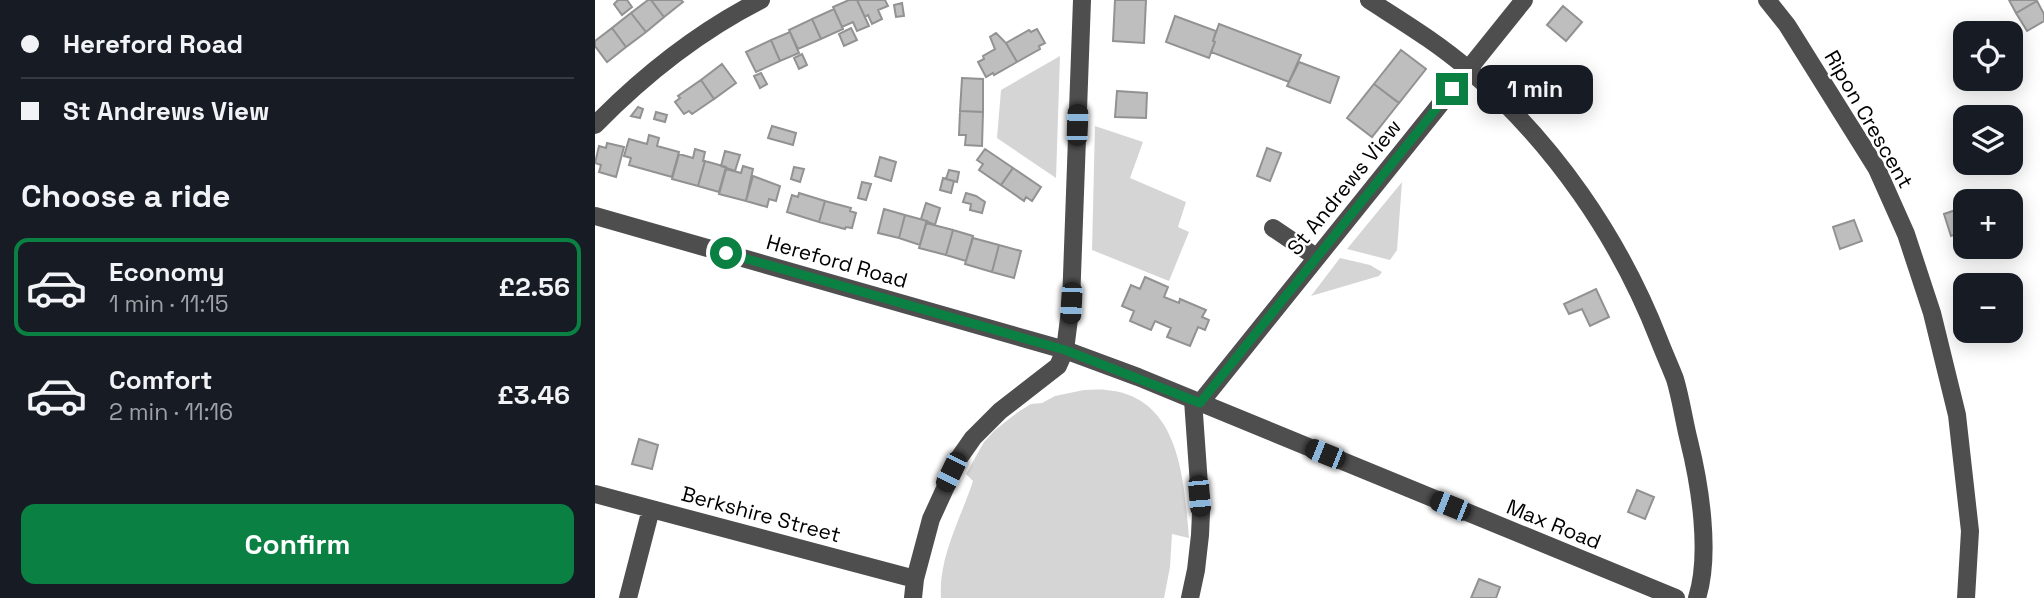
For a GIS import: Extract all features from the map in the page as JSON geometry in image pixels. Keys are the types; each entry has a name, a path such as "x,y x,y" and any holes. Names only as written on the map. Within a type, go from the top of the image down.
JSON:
{"street":[{"path":"595,125 674,54 708,30 761,0"},
{"path":"913,598 915,579 931,519 951,472 965,448 1000,411 1058,366 1065,350 1071,303 1082,0"},
{"path":"1369,0 1422,34 1468,69 1516,116 1562,168 1607,234 1644,302 1675,379 1696,470 1703,531 1702,583 1697,598"},
{"name":"St Andrews View","path":"1196,401 1524,0"},
{"name":"Ripon Crescent","path":"1767,0 1787,25 1870,158 1906,234 1932,313 1957,415 1970,531 1966,598"},
{"name":"Hereford Road","path":"595,216 1065,350"},
{"path":"1273,228 1316,257"},
{"name":"Max Road","path":"1065,350 1676,598"},
{"path":"1189,598 1196,570 1201,513 1196,401"},
{"name":"Berkshire Street","path":"595,494 915,579"},
{"path":"628,598 651,509"}],"shaded area":[{"path":"1060,56 1056,178 997,138 1001,90"},
{"path":"1095,126 1143,142 1130,178 1186,202 1178,227 1189,232 1169,281 1092,250"},
{"path":"1402,182 1397,250 1390,260 1347,249"},
{"path":"1340,258 1370,265 1382,272 1379,276 1311,296"},
{"path":"1084,390 1106,390 1131,396 1150,408 1164,425 1174,445 1184,492 1189,538 1172,534 1170,567 1164,598 941,598 943,568 951,538 973,481 966,474 984,442 995,430 1031,404"}],"building":[{"path":"618,0 627,0 632,7 622,15 614,4"},
{"path":"651,0 664,17 646,32 631,13"},
{"path":"651,0 681,0 683,2 664,17"},
{"path":"849,0 857,0 869,26 857,31 853,22 842,27 833,7"},
{"path":"857,0 885,0 888,6 878,10 882,19 872,24 868,15 865,17"},
{"path":"1115,0 1146,0 1144,43 1113,41"},
{"path":"2009,0 2036,0 2037,1 2016,13"},
{"path":"2037,1 2044,14 2044,21 2027,31 2016,13"},
{"path":"902,3 904,16 896,17 894,5"},
{"path":"1563,6 1582,22 1566,41 1547,25"},
{"path":"834,9 843,29 821,39 812,19"},
{"path":"631,13 646,32 626,47 612,28"},
{"path":"1175,16 1216,31 1209,58 1166,42"},
{"path":"812,19 821,39 798,49 789,30"},
{"path":"1219,24 1301,55 1289,82 1211,52"},
{"path":"612,28 626,47 607,62 595,46 595,41"},
{"path":"851,28 857,40 844,46 839,34"},
{"path":"1037,29 1045,43 1039,46 1040,49 1017,62 1006,43 1029,30 1031,32"},
{"path":"790,32 799,53 780,61 771,40"},
{"path":"996,33 1006,43 1017,62 986,77 978,62 995,49 990,37"},
{"path":"771,40 780,61 756,72 746,52"},
{"path":"1401,50 1426,69 1399,103 1374,84"},
{"path":"802,54 807,65 799,69 794,58"},
{"path":"1299,62 1339,77 1330,103 1287,86"},
{"path":"722,64 736,83 714,99 701,80"},
{"path":"761,73 767,84 760,88 754,76"},
{"path":"962,78 983,79 983,112 960,111"},
{"path":"701,80 714,99 692,114 689,111 684,114 675,102 680,98 678,96"},
{"path":"1374,84 1399,103 1372,137 1347,118"},
{"path":"1117,91 1147,93 1146,118 1115,117"},
{"path":"638,107 643,109 640,118 631,116"},
{"path":"960,111 983,112 982,146 965,145 966,135 959,135"},
{"path":"656,112 667,115 665,122 654,119"},
{"path":"772,126 796,133 793,145 768,138"},
{"path":"649,135 659,138 657,146 679,152 672,177 629,165 631,158 624,156 629,139 647,144"},
{"path":"607,143 624,147 616,177 599,172 601,165 595,163 599,146 606,148"},
{"path":"1267,148 1281,153 1270,181 1257,176"},
{"path":"695,149 705,152 698,186 672,179 679,154 693,158"},
{"path":"985,149 1013,168 1001,185 979,170 983,164 977,160"},
{"path":"725,151 740,155 735,171 721,166"},
{"path":"880,157 896,162 891,181 875,176"},
{"path":"705,161 726,167 719,192 698,186"},
{"path":"743,166 753,169 746,201 719,194 726,169 741,173"},
{"path":"794,167 804,169 800,182 791,179"},
{"path":"1013,168 1041,187 1032,201 1026,197 1024,201 1001,185"},
{"path":"949,170 959,172 957,182 946,179"},
{"path":"753,176 780,186 776,201 769,199 767,207 746,201"},
{"path":"943,178 954,181 951,193 940,190"},
{"path":"862,182 871,184 866,200 858,198"},
{"path":"799,193 825,201 819,222 787,212 792,195 798,197"},
{"path":"966,193 985,202 982,213 970,210 971,204 963,202"},
{"path":"825,201 851,208 850,211 856,213 852,228 845,229 819,222"},
{"path":"926,203 940,208 935,225 921,219"},
{"path":"884,209 905,215 899,238 878,233"},
{"path":"1953,211 1953,235 1951,236 1944,214"},
{"path":"905,215 927,221 920,245 899,238"},
{"path":"1854,220 1862,241 1840,249 1833,227"},
{"path":"926,223 953,230 946,255 919,248"},
{"path":"953,230 973,236 966,261 946,255"},
{"path":"973,238 999,245 992,272 965,264"},
{"path":"999,245 1021,251 1014,278 992,272"},
{"path":"1145,277 1168,287 1164,297 1179,303 1180,299 1206,310 1202,317 1209,320 1205,330 1198,327 1190,346 1167,337 1171,328 1155,321 1151,330 1130,321 1134,311 1122,306 1131,285 1140,289"},
{"path":"1596,289 1609,317 1590,326 1582,309 1569,314 1564,304"},
{"path":"639,439 658,445 652,469 632,464"},
{"path":"1637,490 1654,497 1645,519 1628,512"},
{"path":"1479,579 1500,587 1496,598 1471,598"}],"route":[{"path":"726,253 1065,350 1200,403 1452,89"}]}
